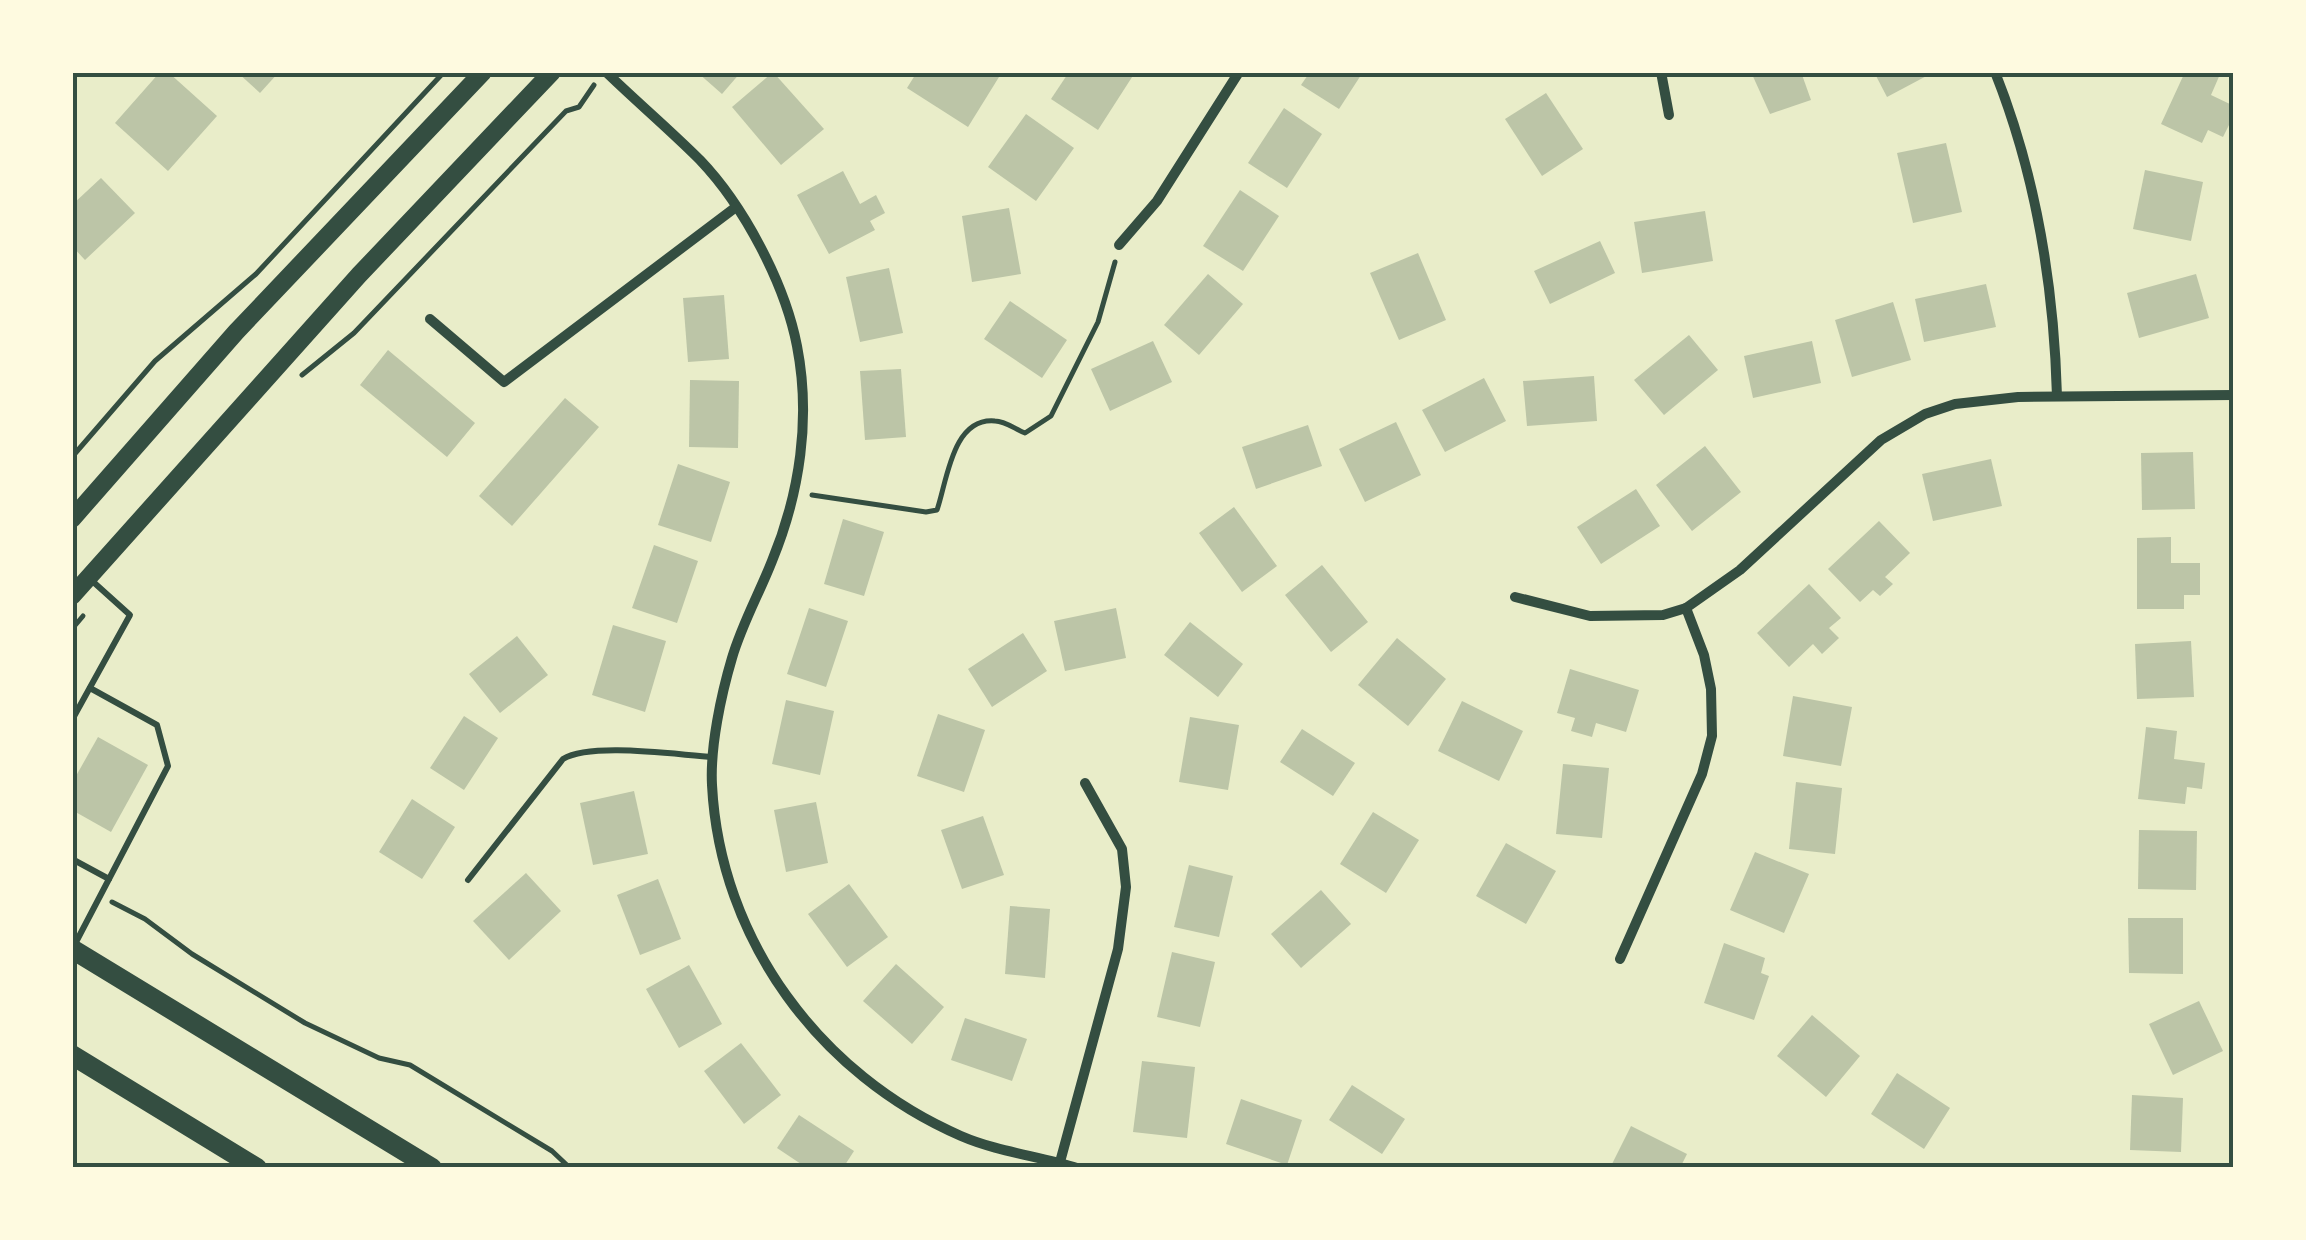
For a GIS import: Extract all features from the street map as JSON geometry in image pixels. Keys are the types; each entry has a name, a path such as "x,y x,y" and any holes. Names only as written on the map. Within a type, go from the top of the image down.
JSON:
{"main road":[{"path":"72,519 236,332 483,72"},
{"path":"72,596 359,276 552,72"},
{"path":"73,950 432,1168"},
{"path":"72,1055 256,1168"}],"street":[{"path":"604,72 702,162 736,207 775,275 797,345 802,449 794,491 772,561 744,622 732,660 720,704 712,783 719,838 738,906 760,960 793,1007 871,1086 962,1137 1077,1168"},
{"path":"1661,72 1669,114"},
{"path":"1995,72 2008,103 2044,253 2056,335 2057,396"},
{"path":"1120,245 1157,201 1234,74"},
{"path":"430,319 504,382 736,207"},
{"path":"1515,597 1590,616 1663,614 1686,608 1740,570 1881,440 1900,427 1955,404 2057,396 2234,395"},
{"path":"1620,959 1702,774 1712,736 1711,688 1704,655 1686,608"},
{"path":"1060,1162 1118,948 1126,886 1122,849 1085,783"}],"lane":[{"path":"72,720 130,615 88,578"},
{"path":"73,950 168,766 157,725 90,688"},
{"path":"468,880 570,755 592,750 714,758"},
{"path":"72,859 109,879"}],"path":[{"path":"72,457 155,361 256,274 444,72"},
{"path":"294,381 354,333 566,111 579,107 604,72"},
{"path":"794,491 926,512 937,510 959,441 977,425 1000,421 1024,434 1051,416 1098,322 1120,245"},
{"path":"72,629 104,592"},
{"path":"100,895 156,926 192,954 306,1023 379,1058 410,1065 552,1151 570,1168"}],"building":[{"path":"160,72 168,72 217,116 168,171 115,123"},
{"path":"237,72 279,72 260,93"},
{"path":"697,72 741,72 722,94"},
{"path":"773,72 824,129 781,165 732,107"},
{"path":"917,72 992,72 999,77 968,127 907,88"},
{"path":"1069,72 1134,74 1098,130 1051,99"},
{"path":"1310,72 1363,72 1339,109 1301,85"},
{"path":"1751,72 1801,72 1811,100 1770,114"},
{"path":"1874,72 1934,72 1887,97"},
{"path":"2185,72 2221,72 2211,95 2234,106 2234,115 2223,137 2208,130 2202,143 2161,124"},
{"path":"1546,93 1583,149 1542,176 1505,119"},
{"path":"1284,108 1322,134 1287,188 1248,163"},
{"path":"1026,114 1074,148 1036,201 988,167"},
{"path":"1946,143 1962,212 1913,223 1897,153"},
{"path":"2145,170 2203,182 2191,241 2133,229"},
{"path":"843,171 860,204 876,195 885,213 870,221 875,230 829,254 797,195"},
{"path":"101,178 135,213 85,260 72,246 72,205"},
{"path":"1240,190 1279,216 1243,271 1203,246"},
{"path":"1009,208 1021,274 972,282 962,216"},
{"path":"1705,211 1713,261 1642,273 1634,222"},
{"path":"1600,241 1615,273 1550,304 1534,271"},
{"path":"1418,253 1446,320 1399,340 1370,273"},
{"path":"889,268 903,333 860,342 846,277"},
{"path":"1208,274 1243,304 1199,355 1164,325"},
{"path":"2196,274 2209,318 2139,338 2127,293"},
{"path":"1986,284 1996,327 1924,342 1915,299"},
{"path":"724,295 729,359 688,362 683,298"},
{"path":"1010,301 1067,340 1042,378 984,339"},
{"path":"1893,302 1911,360 1852,377 1835,320"},
{"path":"1689,335 1718,370 1664,415 1634,380"},
{"path":"1153,341 1172,382 1110,411 1091,369"},
{"path":"1812,341 1821,383 1753,398 1744,356"},
{"path":"388,350 475,423 447,457 360,385"},
{"path":"901,369 906,437 865,440 860,371"},
{"path":"1594,376 1597,421 1527,426 1523,381"},
{"path":"1484,378 1506,421 1445,452 1422,410"},
{"path":"690,380 739,381 738,448 689,447"},
{"path":"565,398 599,427 512,526 479,496"},
{"path":"1396,422 1421,475 1365,502 1339,449"},
{"path":"1308,425 1322,466 1256,489 1242,447"},
{"path":"1705,446 1741,492 1692,531 1656,485"},
{"path":"2193,452 2195,509 2142,510 2141,453"},
{"path":"1991,459 2002,506 1933,521 1922,474"},
{"path":"678,464 730,482 711,542 658,525"},
{"path":"1636,489 1660,526 1601,564 1577,527"},
{"path":"1234,507 1277,566 1242,592 1199,533"},
{"path":"843,519 884,532 864,596 824,584"},
{"path":"1879,521 1910,553 1885,577 1893,584 1880,596 1873,590 1860,602 1828,569"},
{"path":"2171,537 2171,563 2200,563 2200,595 2184,595 2184,609 2137,609 2137,538"},
{"path":"654,545 698,561 677,623 632,608"},
{"path":"1322,565 1368,622 1331,652 1285,595"},
{"path":"1809,584 1841,618 1829,628 1839,638 1822,654 1813,644 1789,667 1757,633"},
{"path":"809,608 848,621 826,687 787,674"},
{"path":"1116,608 1126,658 1065,671 1054,621"},
{"path":"1190,622 1243,664 1218,697 1164,655"},
{"path":"613,625 666,641 645,712 592,695"},
{"path":"1023,633 1047,671 992,707 968,669"},
{"path":"517,636 548,675 500,713 469,674"},
{"path":"1397,638 1446,679 1408,726 1358,685"},
{"path":"2191,641 2194,697 2137,699 2135,644"},
{"path":"1570,669 1639,690 1626,732 1596,723 1592,737 1571,731 1575,718 1557,713"},
{"path":"1793,696 1852,707 1841,766 1783,756"},
{"path":"786,700 834,711 820,775 772,764"},
{"path":"1462,701 1523,731 1499,781 1438,751"},
{"path":"938,714 985,730 964,792 917,776"},
{"path":"464,716 498,738 464,790 430,768"},
{"path":"1190,717 1239,725 1228,790 1179,782"},
{"path":"2146,727 2177,731 2174,759 2205,763 2202,789 2187,787 2185,804 2138,799"},
{"path":"1302,729 1355,763 1333,796 1280,762"},
{"path":"98,737 148,765 111,832 72,810 72,783"},
{"path":"1563,764 1609,768 1602,838 1556,834"},
{"path":"1796,782 1842,788 1835,854 1789,849"},
{"path":"634,791 648,854 593,865 580,803"},
{"path":"412,799 455,827 422,879 379,852"},
{"path":"816,802 828,863 786,872 774,810"},
{"path":"1373,812 1419,840 1386,893 1340,864"},
{"path":"983,816 1004,875 962,889 941,830"},
{"path":"2139,830 2197,831 2196,890 2138,889"},
{"path":"1506,843 1556,871 1526,924 1476,896"},
{"path":"1755,852 1809,874 1784,933 1730,910"},
{"path":"1189,865 1233,876 1219,937 1174,927"},
{"path":"526,873 561,911 509,960 473,921"},
{"path":"658,879 681,939 640,955 617,895"},
{"path":"849,884 888,937 847,967 808,914"},
{"path":"1321,890 1351,924 1301,968 1271,934"},
{"path":"1010,906 1050,909 1045,978 1005,974"},
{"path":"2128,918 2183,918 2183,974 2129,973"},
{"path":"1724,943 1765,958 1761,973 1769,976 1754,1020 1704,1003"},
{"path":"1172,952 1215,962 1200,1027 1157,1017"},
{"path":"896,964 944,1007 912,1044 863,1001"},
{"path":"689,965 722,1024 679,1048 646,989"},
{"path":"2199,1001 2223,1051 2173,1075 2149,1024"},
{"path":"1812,1015 1860,1056 1826,1097 1777,1056"},
{"path":"965,1018 1027,1039 1012,1081 951,1060"},
{"path":"741,1043 781,1095 744,1124 704,1071"},
{"path":"1142,1061 1195,1067 1187,1138 1133,1132"},
{"path":"1897,1073 1950,1108 1924,1149 1871,1114"},
{"path":"1352,1085 1405,1119 1382,1154 1329,1120"},
{"path":"2132,1095 2183,1098 2181,1152 2130,1150"},
{"path":"1241,1099 1302,1120 1287,1165 1226,1144"},
{"path":"799,1115 854,1151 843,1168 807,1168 777,1148"},
{"path":"1631,1126 1687,1154 1680,1168 1610,1168"}]}
